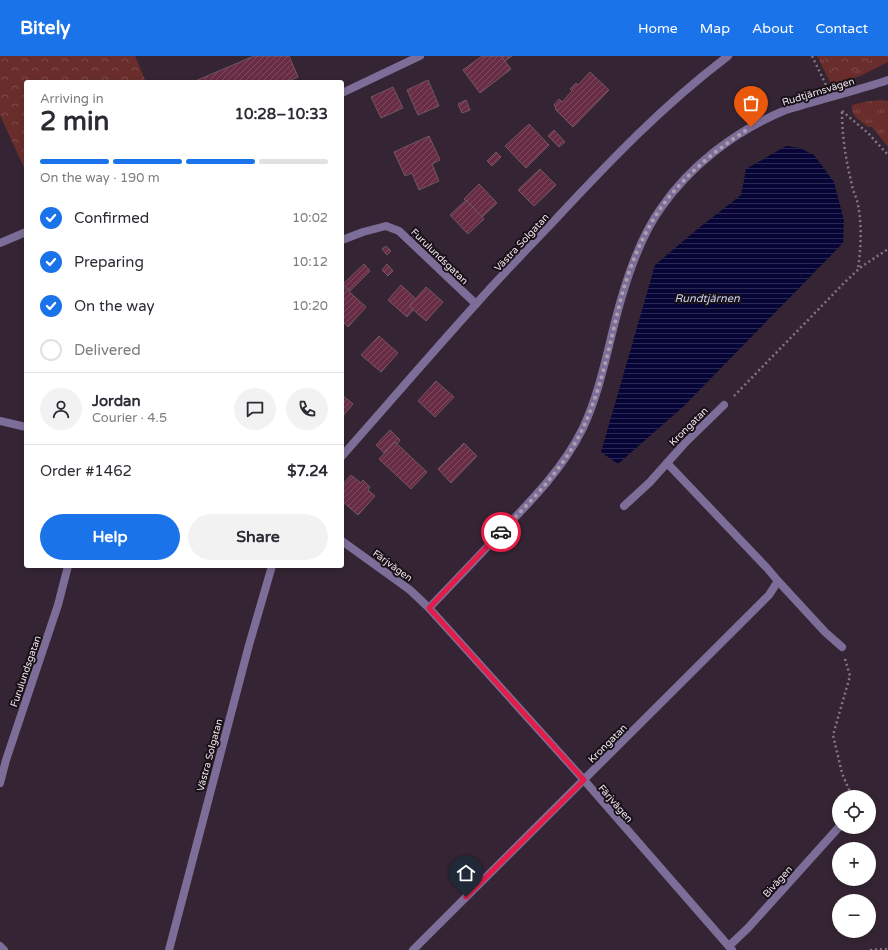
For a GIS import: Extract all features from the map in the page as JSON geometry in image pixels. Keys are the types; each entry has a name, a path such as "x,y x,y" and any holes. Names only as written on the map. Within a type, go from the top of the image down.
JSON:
{"street":[{"path":"344,92 420,56"},
{"name":"Västra Solgatan","path":"344,454 476,304 635,136 691,85 728,56"},
{"name":"Rudtjärnsvägen","path":"429,608 533,499 569,452 579,435 598,390 623,293 634,259 660,210 674,190 705,160 751,127 783,111 888,80"},
{"name":"Furulundsgatan","path":"344,239 386,226 399,231 476,304"},
{"path":"0,243 24,233"},
{"name":"Krongatan","path":"624,506 650,482 684,444 724,405"},
{"path":"0,421 24,427"},
{"path":"667,463 767,568 825,632 842,647"},
{"name":"Färjvägen","path":"344,542 410,590 429,608 584,780 731,948"},
{"name":"Furulundsgatan","path":"0,783 6,760 58,605 67,568"},
{"name":"Västra Solgatan","path":"169,950 249,645 271,568"},
{"name":"Krongatan","path":"413,950 768,595 778,581"},
{"name":"Bivägen","path":"731,948 833,834"},
{"path":"0,946 4,950"}],"path":[{"path":"812,56 837,106 842,112 868,133 888,155"},
{"path":"842,112 846,157 852,187 858,202 860,215 860,251 858,270"},
{"path":"724,405 858,270 888,249"},
{"path":"842,647 850,676 833,735 842,772 849,790"},
{"path":"870,950 888,949"}],"green space":[{"path":"0,56 135,56 145,80 24,80 24,168 0,115"},
{"path":"817,56 888,56 888,62 860,76 831,84"},
{"path":"823,56 877,56 858,70 834,75"},
{"path":"881,100 888,101 888,147 872,127 868,127 854,115 852,109 852,105"}],"water":[{"name":"Rundtjärnen","path":"786,146 800,148 814,155 834,182 844,221 843,243 684,406 618,464 601,452 655,265 741,195 746,169"}],"building":[{"path":"254,56 289,56 298,77 291,80 198,80"},
{"path":"482,56 501,56 511,69 480,93 463,70"},
{"path":"501,56 512,56 505,61"},
{"path":"590,72 609,90 573,127 555,109 556,108 554,105 559,99 562,102 572,91 570,89 576,83 578,85"},
{"path":"428,80 439,106 418,115 407,90"},
{"path":"393,87 403,108 381,118 371,97"},
{"path":"466,100 470,110 462,113 458,104"},
{"path":"529,124 549,145 526,168 505,146"},
{"path":"554,130 565,142 559,147 548,136"},
{"path":"429,136 440,160 432,164 439,181 419,190 412,173 405,176 394,152"},
{"path":"496,152 501,157 492,166 487,161"},
{"path":"540,169 556,185 534,206 518,190"},
{"path":"479,184 497,203 482,217 464,199"},
{"path":"466,200 484,219 468,234 450,215"},
{"path":"386,246 391,251 387,255 382,249"},
{"path":"364,264 370,271 350,291 344,283"},
{"path":"387,264 393,271 388,276 382,270"},
{"path":"401,285 416,299 409,306 413,310 407,317 388,300"},
{"path":"344,287 366,307 348,327 344,323"},
{"path":"426,287 443,302 426,321 409,306"},
{"path":"379,336 398,353 381,372 361,355"},
{"path":"436,381 454,397 435,417 418,401"},
{"path":"344,397 353,404 344,415"},
{"path":"390,430 400,440 397,444 395,442 384,453 376,445"},
{"path":"395,442 427,472 411,489 379,459"},
{"path":"464,443 477,456 451,483 438,469"},
{"path":"351,475 361,483 363,480 370,487 368,490 375,496 358,515 344,503 344,483"}],"way so far":[{"path":"501,532 533,499 551,477 569,452 582,429 602,378 623,293 634,259 660,210 674,190 705,160 732,139 751,127"}],"route":[{"path":"466,897 584,780 429,608 501,532"}]}
